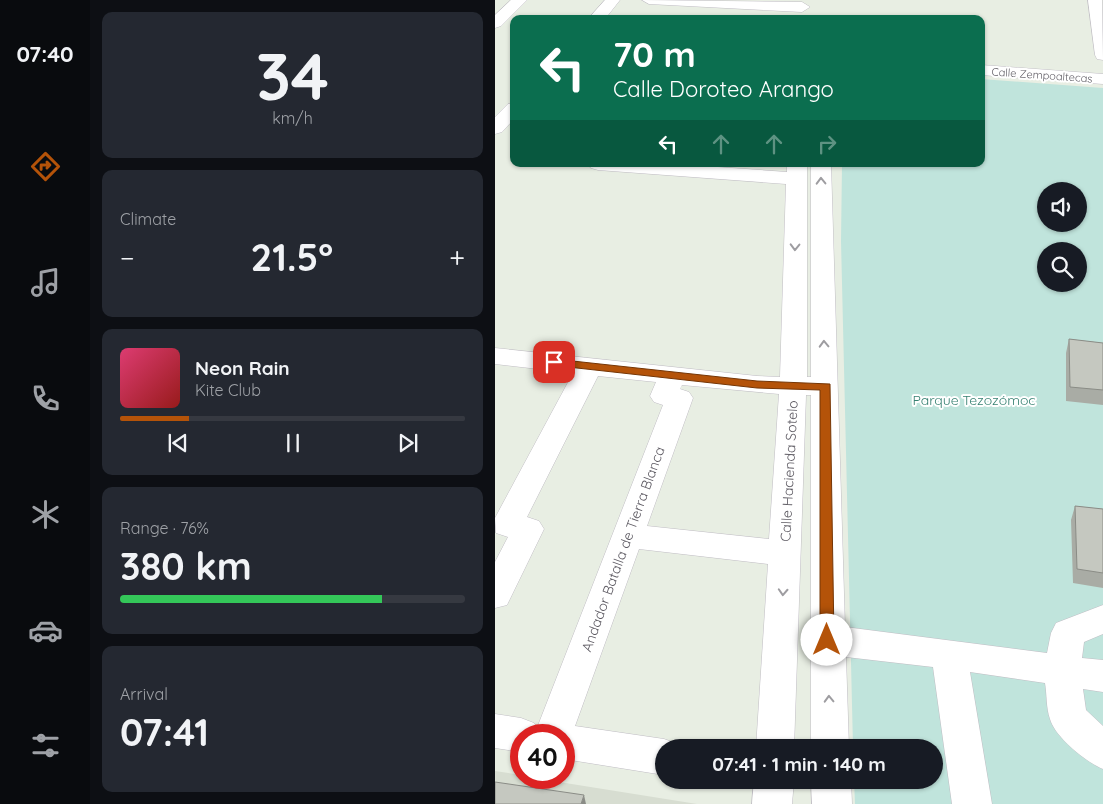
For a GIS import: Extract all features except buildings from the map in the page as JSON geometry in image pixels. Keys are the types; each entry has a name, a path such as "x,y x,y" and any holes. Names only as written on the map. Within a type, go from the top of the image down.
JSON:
{"street":[{"path":"495,23 520,0"},
{"path":"600,15 613,0"},
{"path":"649,0 803,10"},
{"path":"1095,0 1103,55"},
{"path":"700,15 707,3"},
{"name":"Calle Zempoaltecas","path":"985,70 1103,79"},
{"path":"495,128 510,112"},
{"path":"672,167 796,172"},
{"path":"821,167 826,387 827,640 830,739"},
{"name":"Calle Hacienda Sotelo","path":"775,739 793,386 796,172"},
{"path":"496,359 590,366 757,385 826,387"},
{"path":"495,595 528,529 507,525 590,366"},
{"name":"Andador Batalla de Tierra Blanca","path":"557,724 679,398 664,396 673,375"},
{"path":"627,536 785,553"},
{"path":"1103,618 1068,633 1062,670 1068,718 1103,751"},
{"path":"827,640 949,654 1103,676"},
{"path":"949,654 972,804"},
{"path":"495,731 510,733"},
{"path":"575,744 655,756"},
{"path":"772,804 773,789"},
{"path":"831,789 832,804"}],"shaded area":[{"path":"495,771 510,773 510,789 575,789 575,785 697,804 495,804"}],"green space":[{"name":"Parque Tezozómoc","path":"985,79 1103,88 1103,804 855,804 854,789 943,789 943,739 853,739 841,241 842,167 985,167"}],"route":[{"path":"554,362 757,385 826,387 827,640"}]}
